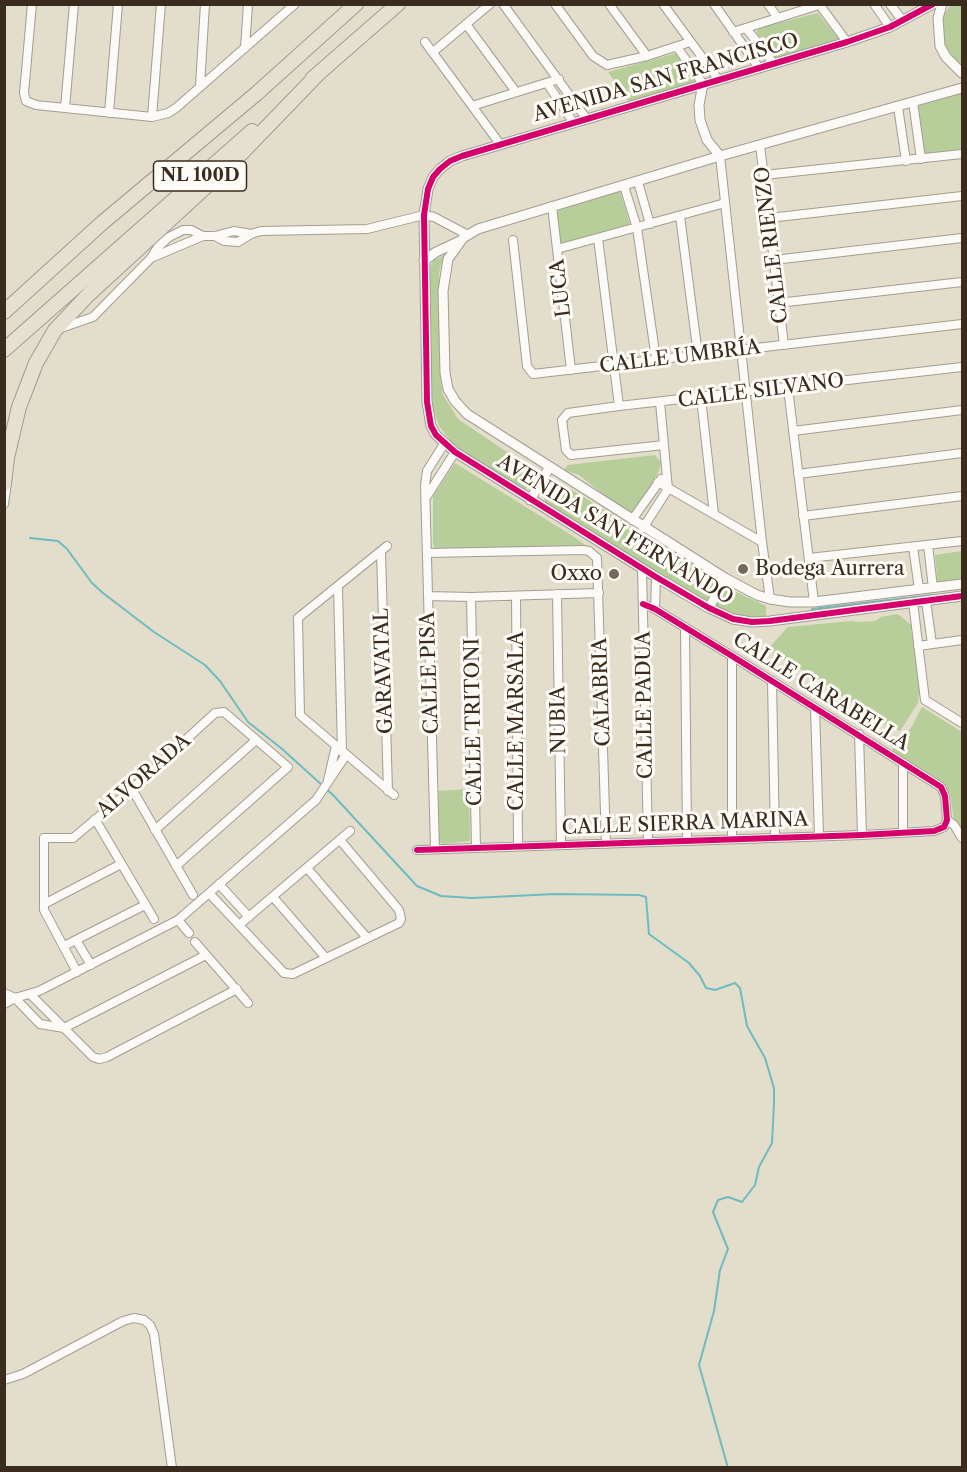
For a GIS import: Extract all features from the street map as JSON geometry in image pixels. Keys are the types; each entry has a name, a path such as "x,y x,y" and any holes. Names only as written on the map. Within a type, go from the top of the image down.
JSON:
{"highway":[{"name":"NL 100D","path":"4,312 102,223 256,94 356,4"},
{"name":"NL 100D","path":"4,350 398,4"},
{"path":"4,484 7,458 19,406 36,363 55,330 89,294 236,159 319,73"}],"street":[{"path":"32,4 24,93 26,101 36,105 152,117 168,113 292,6"},
{"path":"65,108 74,4"},
{"path":"109,113 118,4"},
{"path":"152,117 161,4"},
{"path":"200,86 205,4"},
{"path":"245,48 248,4"},
{"path":"433,52 490,4"},
{"path":"503,4 586,118"},
{"path":"555,4 593,56 603,64 647,56 690,42"},
{"path":"609,4 647,56"},
{"path":"663,4 718,79"},
{"path":"714,4 759,68"},
{"path":"768,4 777,17"},
{"path":"874,4 890,27"},
{"path":"890,4 902,20"},
{"name":"AVENIDA SAN FRANCISCO","path":"424,215 433,177 445,165 462,156 847,42 890,27 933,4"},
{"path":"942,4 938,18 940,46 946,57 963,73"},
{"path":"733,32 819,5 847,42"},
{"path":"466,24 516,92"},
{"path":"746,28 774,64"},
{"path":"425,42 500,144"},
{"path":"677,47 703,84 699,105 700,120 707,140 720,156 770,599"},
{"path":"472,106 559,80"},
{"path":"547,83 573,122"},
{"path":"424,261 478,229 720,156 963,88"},
{"path":"913,102 921,159"},
{"path":"898,107 906,161"},
{"name":"CALLE RIENZO","path":"760,145 784,345"},
{"path":"764,175 963,154"},
{"path":"638,182 651,224"},
{"path":"624,186 637,228 656,359"},
{"path":"769,218 963,196"},
{"path":"557,249 725,203"},
{"name":"LUCA","path":"552,206 571,370"},
{"path":"151,258 203,236 234,231 251,234 261,231 368,229 424,215 434,217 464,238"},
{"name":"AVENIDA SAN FERNANDO","path":"424,215 428,415 436,435 455,452 656,577 709,608 733,619 752,622 963,596"},
{"path":"680,216 698,355"},
{"path":"4,504 15,427 34,373 60,329 93,317 151,258 158,247 177,233 191,230 203,236"},
{"name":"AVENIDA SAN FERNANDO","path":"464,238 448,259 444,284 445,373 448,389 467,414 643,528 748,591 770,599 814,602 963,584"},
{"path":"598,238 619,406"},
{"path":"774,260 963,238"},
{"name":"CALLE UMBRÍA","path":"513,240 527,366 533,374 963,324"},
{"path":"778,303 963,282"},
{"name":"CALLE SILVANO","path":"664,445 580,455 569,454 564,446 562,420 568,413 619,406 963,367"},
{"path":"788,388 814,602"},
{"path":"701,398 714,514"},
{"path":"643,528 668,489 660,402"},
{"path":"793,431 963,410"},
{"name":"CALLE PISA","path":"435,849 425,484 427,471 444,444"},
{"path":"427,496 455,452"},
{"path":"798,474 963,453"},
{"path":"530,500 549,468"},
{"path":"632,520 658,482 667,474"},
{"path":"658,482 762,542"},
{"path":"803,516 963,496"},
{"path":"809,558 963,541"},
{"path":"928,545 933,588"},
{"path":"913,547 919,589"},
{"name":"GARAVATAL","path":"338,587 384,549 391,793 341,751"},
{"name":"CALABRIA","path":"428,553 589,550 597,558 606,844"},
{"name":"CALLE PADUA","path":"642,568 648,842"},
{"path":"655,609 656,577"},
{"path":"709,608 725,578"},
{"path":"338,587 298,618 300,715 341,751"},
{"path":"4,1004 39,991 178,920 316,800 327,787 341,751 338,587"},
{"path":"428,596 599,593"},
{"name":"NUBIA","path":"557,594 561,845"},
{"name":"CALLE MARSALA","path":"516,596 518,846"},
{"name":"CALLE TRITONI","path":"471,597 476,848"},
{"path":"926,601 932,644"},
{"path":"913,602 925,700 963,723"},
{"name":"CALLE CARABELLA","path":"643,604 685,627 941,787 945,796 946,820"},
{"path":"685,627 687,841"},
{"path":"918,646 963,640"},
{"path":"732,656 732,839"},
{"path":"772,681 775,837"},
{"path":"815,708 819,836"},
{"name":"ALVORADA","path":"44,904 44,838 73,838 132,789 215,713 224,712 256,740"},
{"path":"859,734 862,835"},
{"path":"155,830 256,740 288,767 176,866"},
{"path":"327,787 341,751"},
{"path":"903,763 903,832"},
{"path":"132,789 193,895"},
{"path":"95,819 154,919"},
{"path":"946,820 954,825 963,838"},
{"name":"CALLE SIERRA MARINA","path":"417,850 939,831 945,827 946,820"},
{"path":"239,925 350,831"},
{"path":"209,892 284,973 288,974 399,923 401,919 399,910 340,840"},
{"path":"77,972 44,910 44,904 121,864"},
{"path":"307,868 367,938"},
{"path":"219,884 249,917"},
{"path":"273,897 326,958"},
{"path":"64,946 145,905"},
{"path":"178,920 189,933"},
{"path":"76,940 91,964"},
{"path":"195,942 248,1002"},
{"path":"4,993 15,998 40,1024 64,1028 206,955"},
{"path":"30,994 93,1057 99,1059 107,1057 237,989"},
{"path":"4,1380 23,1374 123,1321 134,1318 144,1320 150,1325 154,1334 172,1467"}],"green space":[{"path":"951,5 962,5 962,68 945,49 941,30 945,13"},
{"path":"818,13 840,41 774,59 757,33 758,28"},
{"path":"677,53 696,82 630,103 608,72"},
{"path":"962,93 962,149 923,154 916,106"},
{"path":"620,191 630,224 564,244 560,242 557,211"},
{"path":"444,255 439,273 440,377 443,395 458,419 535,471 534,485 526,489 518,488 452,443 439,426 432,405 428,273 433,261"},
{"path":"655,455 661,462 659,471 632,517 579,475 564,470 568,465"},
{"path":"455,463 587,546 435,549 433,496"},
{"path":"556,482 718,580 706,603 545,505 544,494"},
{"path":"962,551 962,583 938,587 935,555"},
{"path":"726,587 766,606 766,620 754,621 713,608"},
{"path":"898,614 910,624 916,624 911,631 921,668 918,703 900,731 880,722 809,674 767,650 788,627 875,621 881,617"},
{"path":"922,707 962,732 962,831 954,821 950,793 892,750 911,728"},
{"path":"469,789 470,841 442,844 439,841 438,791"}],"waterway":[{"path":"30,538 58,541 103,593 154,632 205,665 220,681 248,722 333,795 417,886 441,896 472,898 555,894 646,897 649,934 689,963 706,988 715,990 735,983 740,988 747,1026 765,1058 774,1088 774,1104 772,1143 759,1167 755,1185 742,1202 728,1197 718,1200 713,1212 728,1249 720,1270 714,1311 699,1365 728,1468"},
{"path":"812,609 932,595"}],"cycle path":[{"path":"933,4 890,27 847,42 450,161 433,177 428,189 424,215 427,402 431,426 436,435 455,452 656,577 709,608 733,619 752,622 770,621 962,596"},
{"path":"417,850 862,835 934,831 944,827 947,820 945,796 941,787 732,656 643,604"}],"place":[{"name":"Bodega Aurrera","path":"743,569"},
{"name":"Oxxo","path":"614,574"}]}
